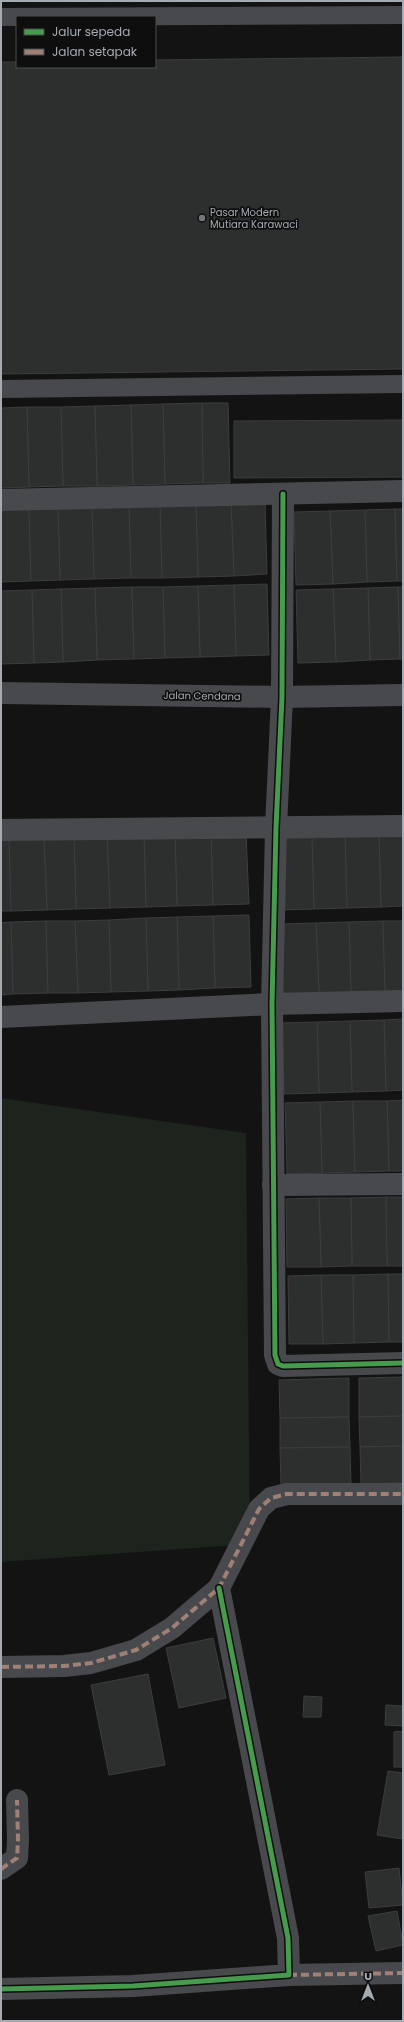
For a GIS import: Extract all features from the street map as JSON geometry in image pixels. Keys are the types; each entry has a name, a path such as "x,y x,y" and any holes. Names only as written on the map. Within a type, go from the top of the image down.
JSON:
{"street":[{"path":"1,500 403,491"},
{"path":"283,494 282,697 276,828 272,1004 275,1355 278,1364 283,1366 403,1363"},
{"name":"Jalan Cendana","path":"1,693 282,697 403,694"},
{"path":"1,830 403,826"},
{"path":"1,1017 272,1004 403,1001"},
{"path":"273,1184 403,1184"},
{"path":"1,1667 64,1666 91,1663 136,1650 172,1628 219,1588 259,1509 270,1498 287,1494 403,1494"},
{"path":"219,1588 288,1938 289,1975"},
{"path":"1,1869 17,1858 17,1800"},
{"path":"1,1989 133,1986 289,1975 403,1973"}],"lane":[{"path":"156,16 403,15"},
{"path":"1,17 16,17"},
{"path":"1,389 403,384"}],"shaded area":[{"path":"1,1098 246,1133 250,1544 1,1562"}],"building":[{"name":"Pasar Modern Mutiara Karawaci","path":"403,57 403,369 1,374 1,62 16,62 16,68 156,68 156,60"},
{"path":"202,403 228,403 230,483 203,483"},
{"path":"202,403 203,483 165,484 163,404"},
{"path":"163,404 165,484 133,485 131,405"},
{"path":"131,405 133,485 97,486 95,406"},
{"path":"95,406 97,486 63,486 61,407"},
{"path":"27,407 61,407 63,486 29,487"},
{"path":"27,407 29,487 1,488 1,408"},
{"path":"403,420 403,477 234,478 234,421"},
{"path":"265,502 267,574 234,576 231,503"},
{"path":"231,503 234,576 198,577 196,504"},
{"path":"196,504 198,577 162,578 160,506"},
{"path":"160,506 162,578 131,578 129,507"},
{"path":"129,507 131,578 94,579 92,508"},
{"path":"92,508 94,579 60,580 58,509"},
{"path":"29,509 31,581 1,582 1,510"},
{"path":"29,509 58,509 60,580 31,581"},
{"path":"395,509 397,581 367,582 365,510"},
{"path":"395,509 403,509 403,581 397,581"},
{"path":"365,510 367,582 333,584 330,511"},
{"path":"330,511 333,584 296,585 294,512"},
{"path":"267,584 269,655 236,656 234,585"},
{"path":"234,585 236,656 200,657 198,586"},
{"path":"198,586 200,657 165,658 163,587"},
{"path":"132,587 134,659 97,660 95,588"},
{"path":"132,587 163,587 165,658 134,659"},
{"path":"398,587 400,659 370,660 368,588"},
{"path":"398,587 403,587 403,659 400,659"},
{"path":"95,588 97,660 63,662 61,589"},
{"path":"368,588 370,660 336,662 333,589"},
{"path":"61,589 63,662 34,663 32,590"},
{"path":"333,589 336,662 298,663 296,590"},
{"path":"32,590 34,663 1,664 1,591"},
{"path":"246,832 249,904 213,905 211,833"},
{"path":"211,833 213,905 177,906 175,834"},
{"path":"175,834 177,906 146,907 144,835"},
{"path":"144,835 146,907 110,908 107,836"},
{"path":"403,835 403,906 381,907 379,836"},
{"path":"107,836 110,908 76,909 74,837"},
{"path":"379,836 381,907 347,908 345,837"},
{"path":"74,837 76,909 47,910 44,838"},
{"path":"345,837 347,908 314,909 312,838"},
{"path":"44,838 47,910 11,911 9,839"},
{"path":"312,838 314,909 279,910 277,839"},
{"path":"1,839 9,839 11,911 1,911"},
{"path":"249,915 251,987 215,988 213,916"},
{"path":"213,916 215,988 179,990 177,917"},
{"path":"177,917 179,990 148,991 146,918"},
{"path":"146,918 148,991 111,992 109,920"},
{"path":"109,920 111,992 78,993 75,921"},
{"path":"46,921 48,993 13,994 11,922"},
{"path":"46,921 75,921 78,993 48,993"},
{"path":"383,921 385,992 351,992 349,922"},
{"path":"383,921 403,921 403,991 385,992"},
{"path":"11,922 13,994 1,995 1,923"},
{"path":"349,922 351,992 319,993 316,923"},
{"path":"316,923 319,993 283,994 281,924"},
{"path":"403,1019 403,1090 386,1091 384,1020"},
{"path":"384,1020 386,1091 352,1092 350,1021"},
{"path":"350,1021 352,1092 319,1093 317,1022"},
{"path":"317,1022 319,1093 284,1094 282,1023"},
{"path":"403,1100 403,1171 389,1171 387,1101"},
{"path":"353,1101 355,1172 322,1173 320,1102"},
{"path":"353,1101 387,1101 389,1171 355,1172"},
{"path":"320,1102 322,1173 287,1174 285,1103"},
{"path":"386,1197 403,1197 403,1266 387,1266"},
{"path":"386,1197 387,1266 352,1266 351,1198"},
{"path":"319,1198 351,1198 352,1266 321,1267"},
{"path":"319,1198 321,1267 287,1267 286,1199"},
{"path":"388,1274 403,1274 403,1342 389,1342"},
{"path":"388,1274 389,1342 354,1343 353,1275"},
{"path":"321,1275 353,1275 354,1343 323,1344"},
{"path":"321,1275 323,1344 289,1344 288,1276"},
{"path":"403,1377 403,1416 359,1417 359,1378"},
{"path":"349,1378 349,1417 280,1418 279,1380"},
{"path":"403,1416 403,1446 360,1447 359,1417"},
{"path":"349,1417 350,1447 280,1448 280,1418"},
{"path":"403,1446 403,1483 361,1484 360,1447"},
{"path":"350,1447 351,1484 281,1485 280,1448"},
{"path":"213,1638 226,1698 179,1708 166,1648"},
{"path":"148,1674 165,1765 109,1775 91,1685"},
{"path":"304,1696 322,1697 321,1717 303,1717"},
{"path":"386,1705 403,1706 403,1726 385,1725"},
{"path":"403,1731 403,1767 394,1767 394,1732"},
{"path":"388,1771 403,1773 403,1839 377,1835"},
{"path":"399,1868 403,1905 369,1908 365,1872"},
{"path":"397,1911 403,1945 376,1951 368,1916"}],"marked path":[{"path":"1,1667 64,1666 91,1663 136,1650 172,1628 219,1588 259,1509 271,1498 287,1494 403,1494"},
{"path":"1,1869 17,1858 17,1800"},
{"path":"289,1975 403,1973"}],"cycle path":[{"path":"283,494 282,697 276,828 272,1004 275,1355 278,1364 283,1366 403,1363"},
{"path":"1,1989 133,1986 289,1975 288,1938 219,1588"}],"place":[{"name":"Pasar Modern Mutiara Karawaci","path":"202,218"}]}
